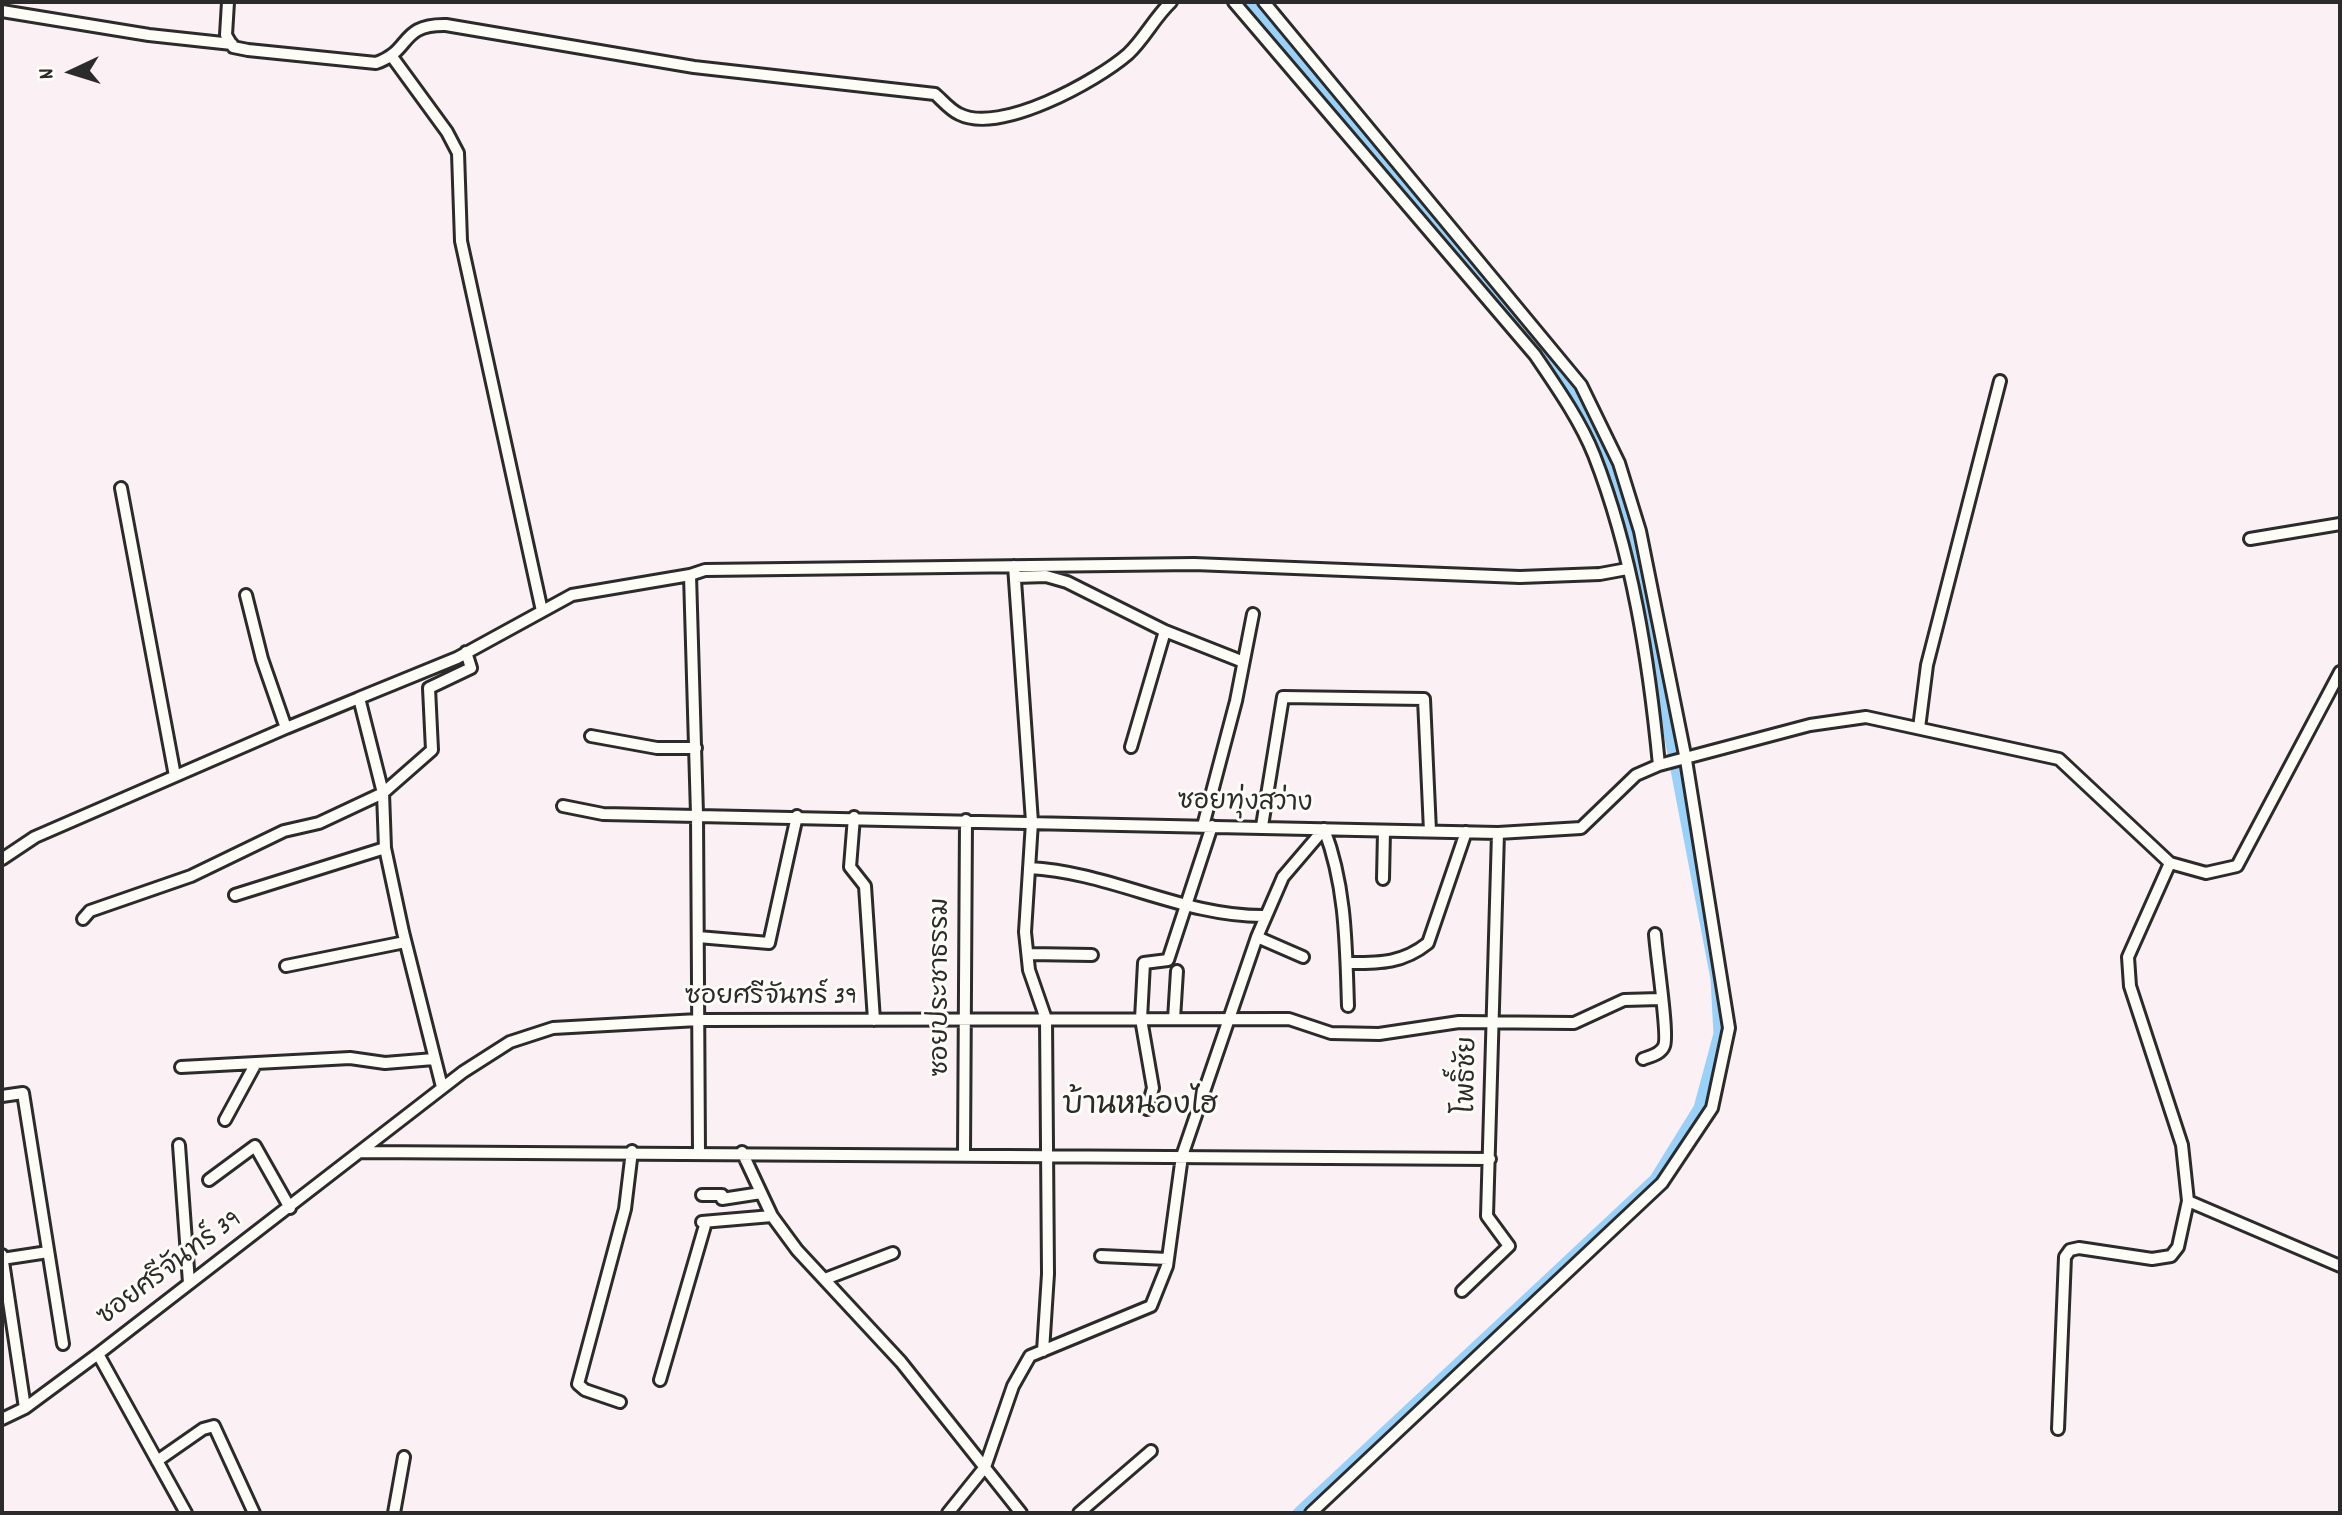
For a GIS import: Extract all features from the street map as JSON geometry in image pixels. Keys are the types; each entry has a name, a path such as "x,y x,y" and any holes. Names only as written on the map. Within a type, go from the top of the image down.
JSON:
{"street":[{"path":"228,2 226,35 232,44"},
{"path":"2,11 149,35 232,44 248,50 376,63 393,58 409,34 425,25 446,25 694,67 935,94 959,114 981,118 1055,100 1099,76 1139,43 1152,20 1171,2"},
{"path":"1234,2 1535,355 1593,452 1615,516 1627,569 1663,764"},
{"path":"1264,2 1581,385 1619,463 1640,531 1723,970 1729,1028 1712,1108 1662,1183 1311,1513"},
{"path":"393,58 447,132 458,153 461,241 542,611"},
{"path":"1919,728 1927,665 2000,381"},
{"path":"121,488 175,776"},
{"path":"2250,539 2340,524"},
{"path":"2,859 35,837 466,652 572,595 705,570 1014,572 1194,564 1520,577 1600,574 1627,569"},
{"path":"1014,572 1067,582 1165,631 1241,661"},
{"path":"1014,572 1032,822 1025,932 1029,970 1046,1019 1044,1155 1048,1274 1043,1351"},
{"path":"690,575 696,748 699,1152"},
{"path":"246,595 262,659 286,728"},
{"path":"1147,1109 1153,1088 1141,1019 1144,963 1168,960 1208,826 1253,614"},
{"path":"1131,747 1165,631"},
{"path":"83,919 90,911 191,876 284,831 319,823 383,793 432,750 429,688 471,668 466,652"},
{"path":"2058,1429 2065,1257 2070,1250 2079,1248 2118,1256 2171,1256 2178,1247 2188,1201 2182,1145 2130,986 2128,957 2170,863 2206,873 2237,866 2340,672"},
{"path":"1262,826 1283,697 1424,699 1430,831"},
{"path":"359,698 383,793 385,848 405,942 442,1087"},
{"name":"ซอยทุ่งสว่าง","path":"563,806 603,814 854,817 1384,831 1498,833 1581,828 1636,775 1663,764 1824,723 1866,717 2059,759 2170,863"},
{"path":"591,736 657,748 696,748"},
{"path":"698,937 769,943 797,816"},
{"path":"854,817 850,867 865,886 874,1020"},
{"name":"ซอยประชาธรรม","path":"964,1154 966,820"},
{"path":"948,1513 985,1467 1013,1386 1030,1356 1151,1306 1168,1259 1182,1156 1257,937 1283,877 1324,829"},
{"path":"1324,829 1341,889 1348,1006"},
{"path":"1383,879 1384,831"},
{"path":"1347,963 1390,963 1413,955 1428,943 1466,832"},
{"name":"โพธิ์ชัย","path":"1462,1291 1509,1246 1487,1216 1498,833"},
{"path":"235,895 385,848"},
{"path":"1029,868 1117,883 1183,906 1241,916 1265,916"},
{"path":"1643,1059 1657,1054 1664,1046 1665,1021 1660,999 1655,934"},
{"path":"1257,937 1303,957"},
{"path":"286,966 405,942"},
{"path":"1029,954 1092,955"},
{"path":"1174,1019 1177,971"},
{"name":"ซอยศรีจันทร์ 39","path":"2,1419 25,1408 98,1354 442,1087 510,1042 553,1028 698,1020 1289,1019 1331,1033 1379,1034 1459,1022 1574,1023 1624,1000 1660,999"},
{"path":"181,1067 350,1058 385,1063 434,1059"},
{"path":"225,1120 256,1063"},
{"path":"2,1096 23,1093 63,1344"},
{"path":"179,1145 189,1283"},
{"path":"209,1180 255,1146 290,1208"},
{"path":"361,1152 632,1151 1490,1159"},
{"path":"620,1402 585,1390 578,1384 625,1209 632,1151"},
{"path":"742,1152 772,1216 797,1250 901,1362 1021,1513"},
{"path":"702,1195 722,1195 722,1199 761,1193"},
{"path":"2188,1201 2340,1266"},
{"path":"660,1380 704,1222 772,1216"},
{"path":"25,1408 2,1258 48,1252"},
{"path":"825,1279 893,1253"},
{"path":"1101,1256 1168,1259"},
{"path":"98,1354 186,1513"},
{"path":"157,1461 203,1429 214,1426 254,1513"},
{"path":"1079,1513 1151,1451"},
{"path":"394,1513 404,1457"}],"waterway":[{"path":"1250,2 1573,390 1610,468 1632,539 1716,979 1719,1034 1699,1108 1655,1179 1298,1513"}],"district":[{"name":"บ้านหนองไฮ","path":"1140,1109"}]}
